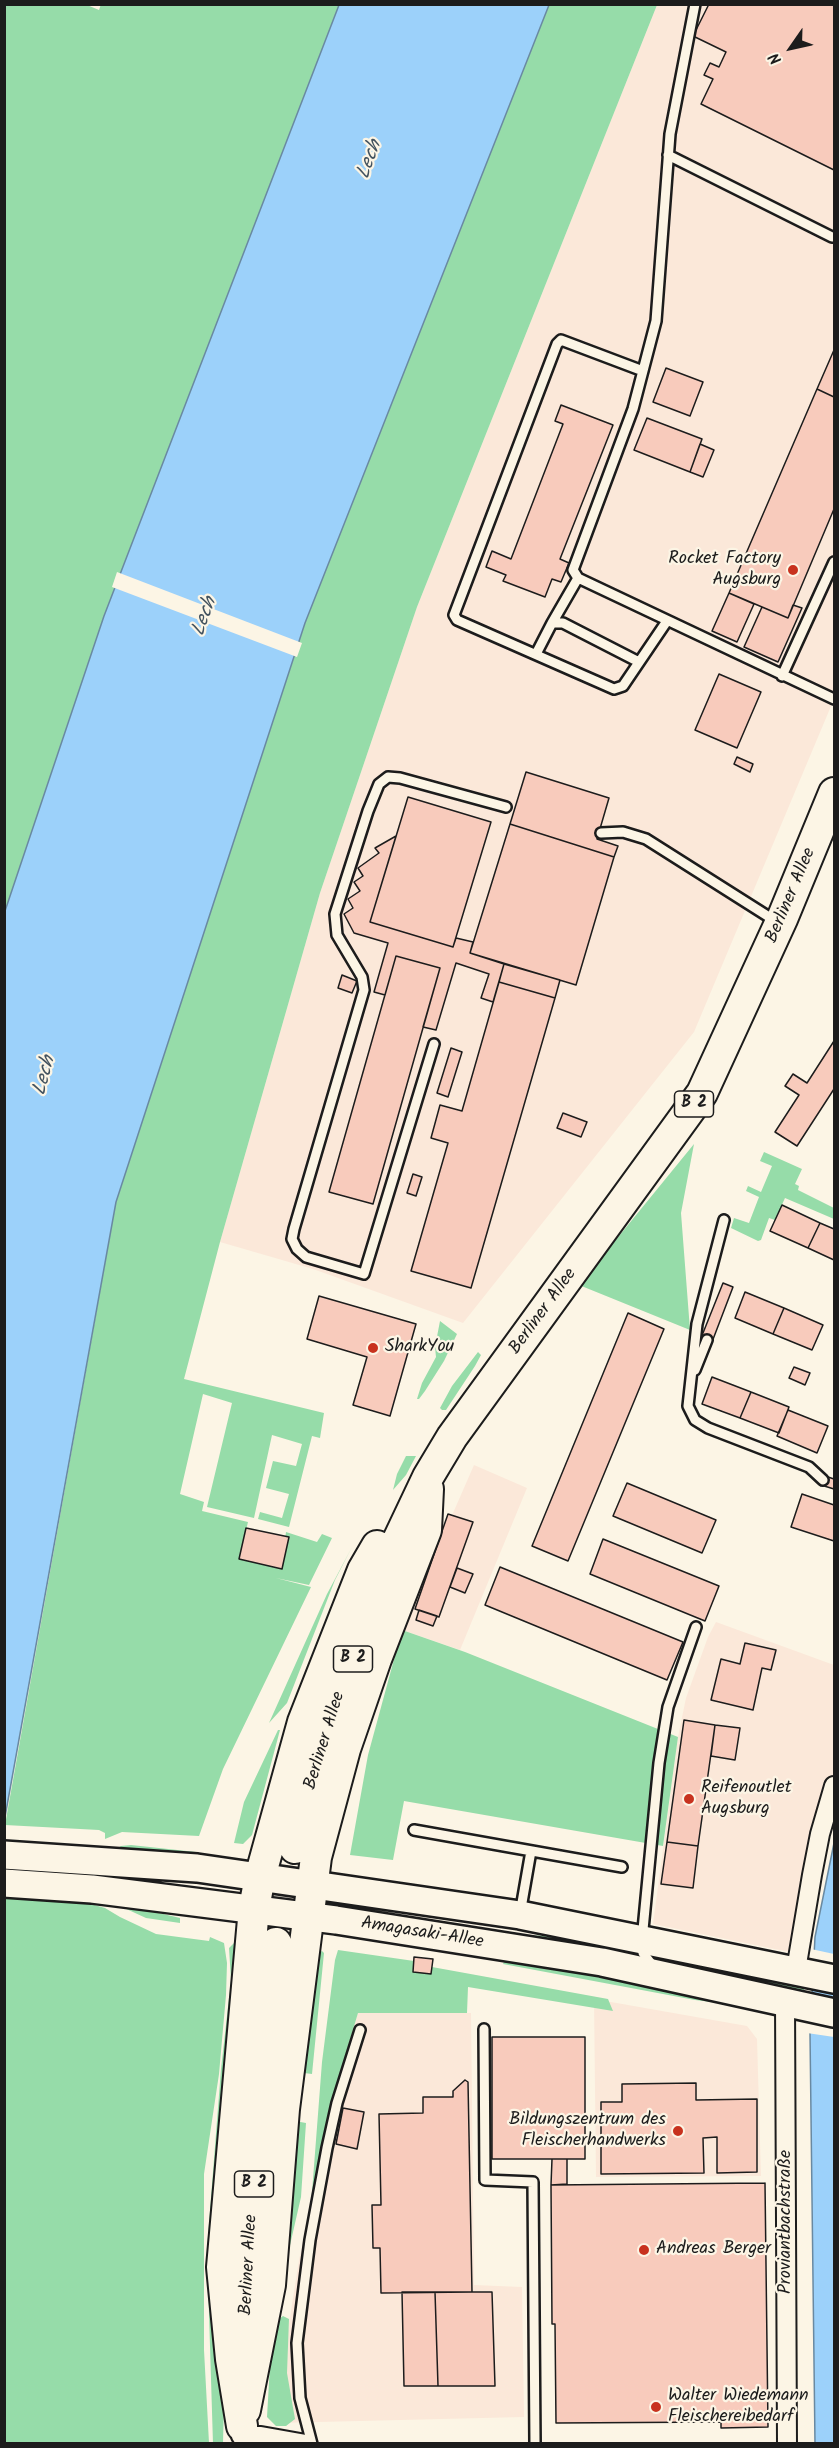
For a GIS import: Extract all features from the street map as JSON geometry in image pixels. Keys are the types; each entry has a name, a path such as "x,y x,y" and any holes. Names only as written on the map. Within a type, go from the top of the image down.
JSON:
{"main road":[{"name":"Berliner Allee","path":"295,1848 331,1718 391,1555 428,1477 452,1437 702,1093 780,924 834,794"},
{"path":"241,2435 222,2267 254,1908 260,1877 303,1722 363,1570 398,1507 428,1477"},
{"path":"241,2435 270,2285 284,2109 316,1857 345,1749 376,1659 426,1530 428,1477"},
{"name":"Amagasaki-Allee","path":"4,1855 197,1868 520,1915 834,1979"},
{"name":"Amagasaki-Allee","path":"4,1883 92,1889 254,1908 602,1962 834,2013"},
{"name":"Berliner Allee","path":"241,2435 258,2107 276,1943"}],"street":[{"path":"801,1971 812,1875 820,1834 834,1786"},
{"name":"Proviantbachstraße","path":"787,2444 794,2003"},
{"path":"241,2435 306,2443"}],"lane":[{"path":"695,4 674,109 668,155 656,321 633,409 573,570 578,578 834,699"},
{"path":"668,155 832,237"},
{"path":"643,371 561,340 556,344 454,615 457,620 614,689 623,686 667,621"},
{"path":"783,676 834,562"},
{"path":"536,654 578,578"},
{"path":"552,623 563,623 639,662"},
{"path":"434,1044 364,1274 306,1257 297,1249 292,1239 294,1229 364,990 362,977 337,935 335,914 379,784 388,777 400,778 506,807"},
{"path":"601,833 623,832 646,839 780,924"},
{"path":"724,1220 697,1324 688,1406 695,1420 708,1428 809,1467 823,1480"},
{"path":"690,1383 707,1340"},
{"path":"666,1976 643,1953 642,1940 650,1843 668,1707 696,1627"},
{"path":"414,1830 622,1867"},
{"path":"520,1915 531,1851"},
{"path":"484,2028 486,2180 533,2182 535,2444"},
{"path":"312,2444 300,2398 297,2343 310,2240 327,2148 337,2103 360,2030"}],"shaded area":[{"path":"657,5 834,5 834,699 694,1032 463,1323 313,1269 220,1242 320,893 417,607"},
{"path":"474,1465 527,1488 460,1650 402,1630"},
{"path":"716,1622 834,1665 834,1786 799,1954 653,1924 678,1737 686,1698 708,1637"},
{"name":"Bildungszentrum des Fleischerhandwerks","path":"594,1999 747,2026 757,2039 761,2176 596,2177"},
{"path":"358,2013 471,2013 474,2285 522,2287 524,2417 277,2423 284,2355 299,2260 341,2070"}],"green space":[{"path":"101,4 339,5 104,616 5,911 5,5 87,5 99,10"},
{"path":"549,5 657,5 417,607 320,893 220,1242 184,1379 324,1413 320,1438 312,1436 289,1527 258,1519 260,1512 282,1518 289,1494 266,1488 273,1461 296,1466 302,1444 272,1435 254,1518 207,1507 232,1403 203,1394 180,1494 204,1502 202,1511 248,1522 239,1559 281,1569 286,1532 317,1542 322,1534 332,1538 309,1585 276,1578 311,1587 223,1769 199,1836 122,1832 105,1839 105,1833 99,1830 5,1825 116,1202 305,623"},
{"path":"694,1144 681,1213 690,1330 579,1285"},
{"path":"764,1152 802,1169 795,1184 799,1186 798,1190 834,1208 834,1219 785,1198 775,1220 769,1218 761,1240 758,1241 731,1228 734,1218 749,1223 759,1197 746,1191 748,1186 761,1192 772,1166 760,1161"},
{"path":"440,1321 457,1334 444,1361 425,1391 417,1399 422,1383 436,1357 435,1347"},
{"path":"478,1352 481,1355 475,1366 446,1410 442,1410 440,1408 452,1386"},
{"path":"406,1456 416,1456 406,1475 393,1490 397,1474"},
{"path":"352,1547 335,1580 287,1703 269,1723 327,1594"},
{"path":"402,1630 465,1652 678,1737 663,1846 404,1801 393,1860 350,1855 368,1755"},
{"path":"280,1730 252,1835 243,1844 234,1843 244,1802"},
{"path":"121,1846 196,1852 194,1858 113,1851"},
{"path":"5,1898 91,1904 105,1908 156,1934 209,1941 210,1937 224,1943 227,1963 226,1995 219,2074 204,2174 204,2350 209,2443 5,2443"},
{"path":"109,1901 180,1918 180,1923 146,1918"},
{"path":"344,1908 525,1936 553,1935 635,1949 641,1961"},
{"path":"234,1943 223,2443 213,2444 207,2249 221,2069 231,1980 229,1948"},
{"path":"338,1950 414,1961 413,1972 431,1974 432,1967 608,1999 613,2011 468,1987 467,2013 358,2013 341,2070 311,2205 322,2062"},
{"path":"322,1951 324,1953 312,2074 304,2073 319,1953"},
{"path":"653,1953 804,1983 804,1995 676,1968"},
{"path":"505,1960 631,1980 744,2006 695,2000 503,1964"},
{"path":"295,2121 306,2123 301,2197 288,2254 283,2254"},
{"path":"283,2316 289,2319 287,2373 295,2419 286,2426 276,2426 267,2417 270,2365 279,2319"}],"water":[{"name":"Lech","path":"339,5 549,5 305,623 116,1202 5,1817 5,911 104,616"},
{"path":"834,1843 834,2443 815,2444 810,2033 815,1937"}],"pier":[{"path":"117,572 302,643 297,657 112,587"},
{"path":"811,1949 834,1954 834,1990 809,1988"},
{"path":"809,1993 834,2000 834,2037 807,2033"}],"building":[{"path":"709,4 834,4 834,170 701,104 713,79 704,75 710,63 719,67 726,52 693,36"},
{"path":"834,350 834,397 817,389"},
{"path":"666,368 703,382 690,416 653,402"},
{"path":"817,389 834,397 834,509 788,618 729,593"},
{"path":"561,405 613,425 560,559 569,563 561,582 552,579 545,597 503,581 506,575 486,567 492,551 511,559 563,424 555,421"},
{"path":"647,418 702,439 690,472 634,450"},
{"path":"700,444 714,450 703,477 690,472"},
{"path":"729,593 754,604 737,642 712,631"},
{"path":"793,605 802,608 778,662 744,647 762,607 788,618"},
{"path":"719,674 761,692 737,748 695,730"},
{"path":"737,757 753,764 750,772 734,764"},
{"path":"526,772 609,798 597,839 618,846 614,857 510,824"},
{"path":"408,797 491,822 453,947 370,922"},
{"path":"510,824 614,857 576,985 470,953"},
{"path":"396,836 370,922 453,947 456,938 473,942 470,953 504,964 493,1002 481,998 489,974 456,963 436,1030 423,1027 440,968 396,956 385,995 374,992 388,943 354,933 344,914 353,908 348,899 360,891 354,882 363,876 358,868 379,853 375,848"},
{"path":"396,956 440,968 373,1204 329,1192"},
{"path":"504,964 560,980 555,998 499,982"},
{"path":"342,975 357,981 352,993 338,988"},
{"path":"499,982 555,998 471,1288 411,1271 448,1143 431,1138 440,1105 462,1111"},
{"path":"834,1041 834,1089 797,1146 775,1132 799,1095 785,1086 793,1074 807,1083"},
{"path":"451,1048 462,1052 448,1097 437,1093"},
{"path":"563,1113 587,1122 581,1137 557,1128"},
{"path":"413,1174 422,1177 416,1196 407,1193"},
{"path":"782,1205 820,1223 808,1248 770,1231"},
{"path":"820,1223 834,1229 834,1260 808,1248"},
{"path":"723,1283 733,1287 712,1342 701,1338"},
{"path":"745,1292 784,1308 773,1334 735,1318"},
{"name":"SharkYou","path":"319,1296 416,1324 390,1416 353,1405 367,1357 307,1339"},
{"path":"784,1308 823,1325 812,1350 773,1334"},
{"path":"628,1313 664,1329 568,1561 532,1546"},
{"path":"794,1367 810,1373 805,1385 789,1378"},
{"path":"712,1377 751,1392 740,1418 702,1404"},
{"path":"751,1392 789,1407 779,1433 740,1418"},
{"path":"788,1410 828,1426 817,1453 777,1436"},
{"path":"825,1476 834,1479 834,1489 821,1485"},
{"path":"627,1483 716,1520 702,1553 613,1516"},
{"path":"802,1494 834,1505 834,1541 791,1527"},
{"path":"448,1514 473,1522 439,1617 415,1609"},
{"path":"246,1528 289,1537 282,1569 239,1559"},
{"path":"603,1539 719,1586 705,1621 590,1574"},
{"path":"500,1567 683,1642 667,1680 485,1605"},
{"path":"457,1568 473,1574 465,1593 450,1587"},
{"path":"419,1610 437,1616 433,1626 416,1620"},
{"path":"745,1643 776,1650 771,1670 762,1668 753,1710 711,1700 721,1659 740,1664"},
{"name":"Reifenoutlet Augsburg","path":"684,1720 715,1725 698,1846 667,1842"},
{"path":"715,1725 740,1728 735,1760 711,1756"},
{"path":"667,1842 698,1846 693,1888 661,1884"},
{"path":"414,1957 433,1959 431,1974 413,1972"},
{"path":"492,2037 585,2037 585,2159 492,2159"},
{"path":"465,2080 468,2082 472,2292 381,2293 380,2248 373,2248 372,2205 381,2205 379,2114 423,2113 423,2097 453,2097 453,2091"},
{"path":"696,2083 696,2100 757,2099 757,2172 717,2173 717,2137 703,2138 704,2173 601,2174 601,2102 622,2102 622,2084"},
{"path":"343,2108 364,2112 357,2149 336,2144"},
{"path":"552,2159 567,2159 567,2184 551,2185"},
{"path":"765,2183 768,2427 721,2428 721,2422 556,2423 555,2324 552,2324 551,2185"},
{"path":"402,2292 435,2292 438,2386 404,2386"},
{"path":"435,2292 492,2292 495,2386 438,2386"}],"tunnel":[{"path":"276,1943 295,1848"}],"place":[{"name":"Rocket Factory Augsburg","path":"793,570"},
{"name":"SharkYou","path":"373,1348"},
{"name":"Reifenoutlet Augsburg","path":"689,1799"},
{"name":"Bildungszentrum des Fleischerhandwerks","path":"678,2131"},
{"name":"Andreas Berger","path":"644,2250"},
{"name":"Walter Wiedemann Fleischereibedarf","path":"656,2407"}]}
